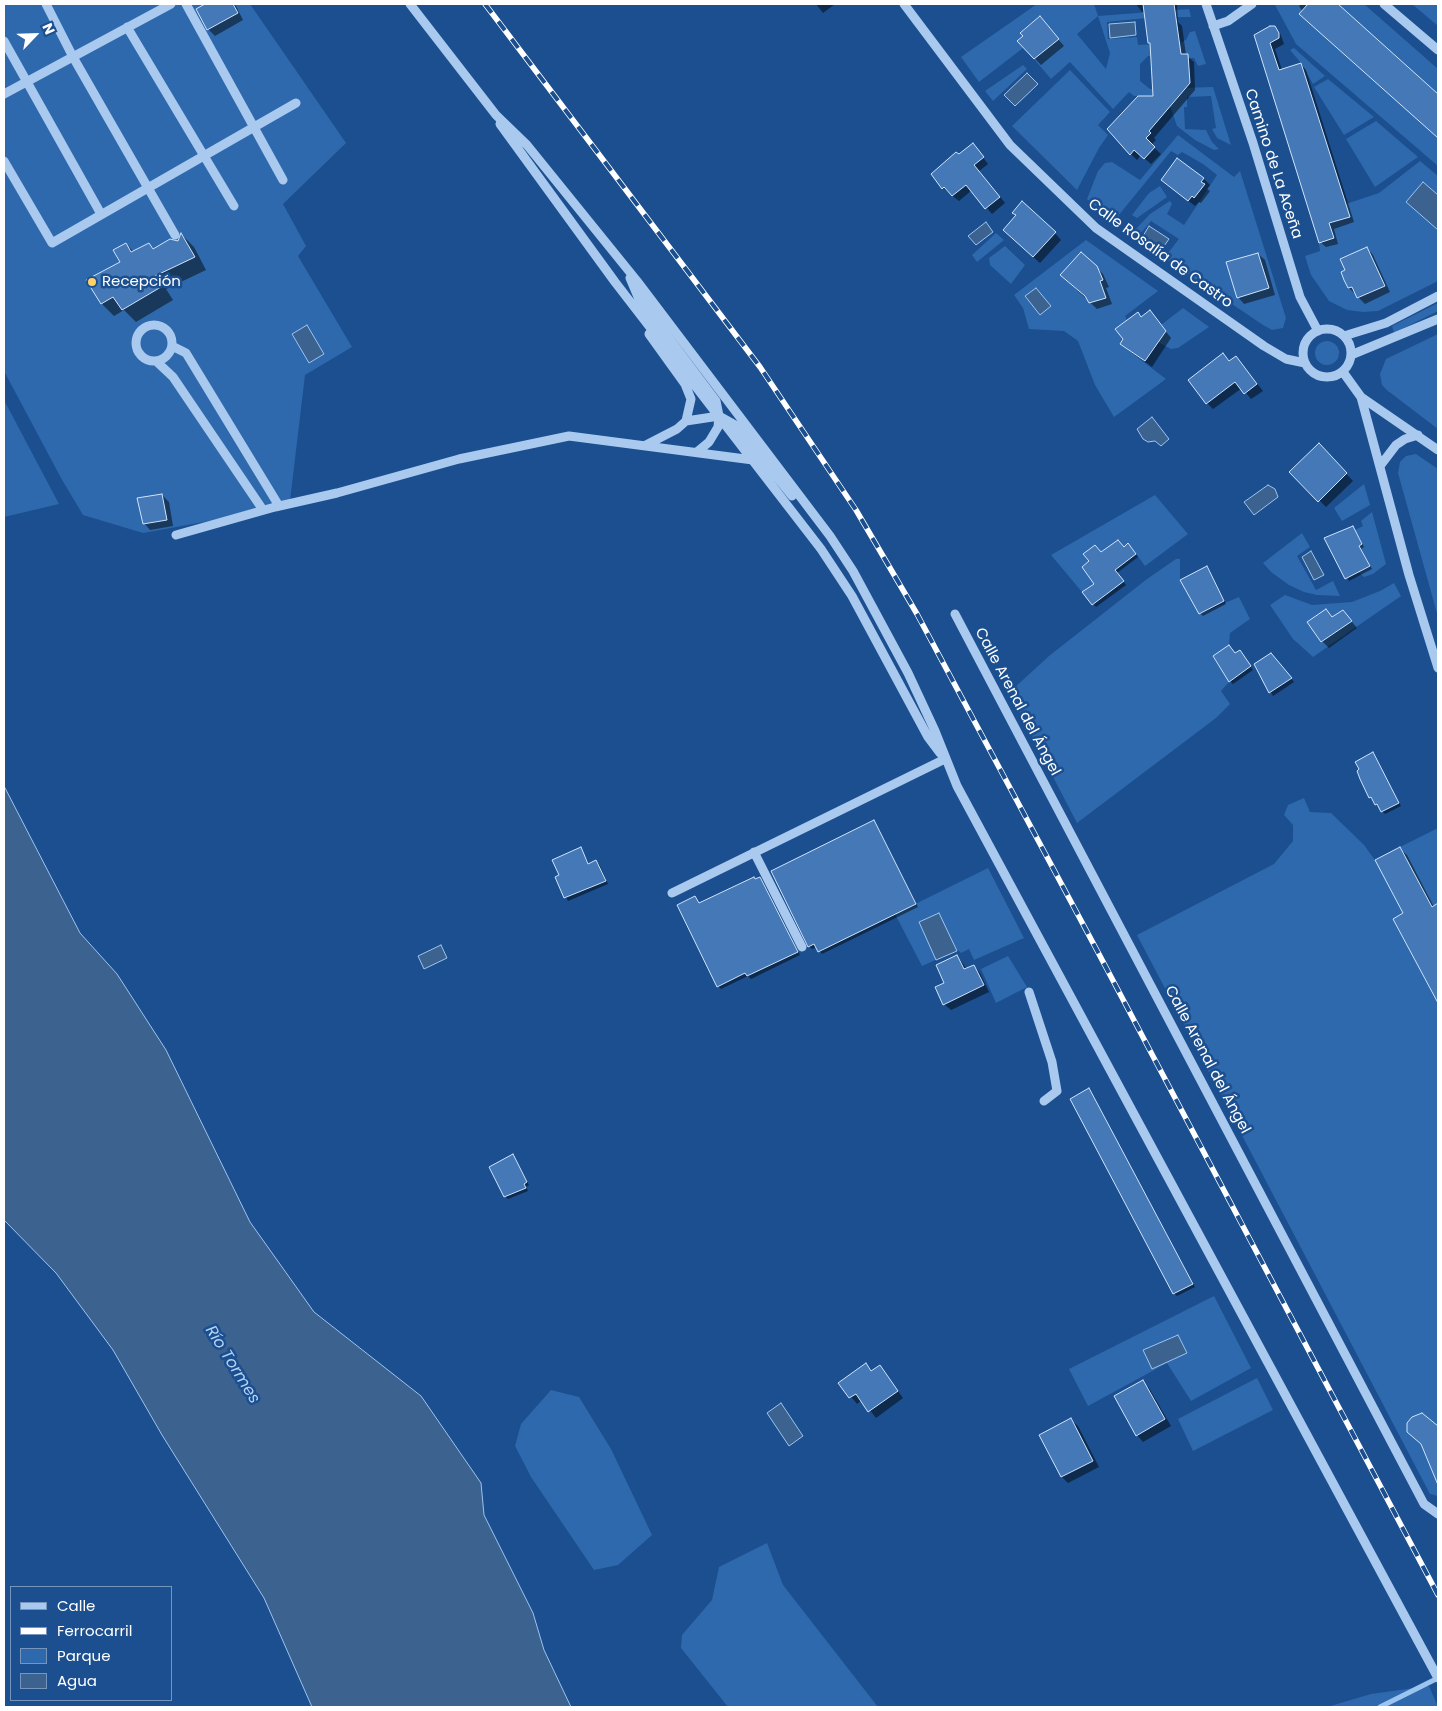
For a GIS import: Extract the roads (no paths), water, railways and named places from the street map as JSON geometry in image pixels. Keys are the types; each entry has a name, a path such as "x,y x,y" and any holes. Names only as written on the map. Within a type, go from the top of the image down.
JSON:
{"street":[{"path":"46,4 147,188 175,234"},
{"path":"4,94 171,4"},
{"path":"186,4 283,180"},
{"path":"410,4 496,115 527,145 624,265 830,536 853,571 885,628 935,731 956,786 1437,1674"},
{"name":"Calle Rosalía de Castro","path":"904,4 1010,145 1050,186 1096,228 1264,346 1286,359 1305,363"},
{"name":"Camino de La Aceña","path":"1206,4 1253,143 1300,297 1318,332"},
{"path":"1213,26 1228,21 1252,4"},
{"path":"1384,4 1438,50"},
{"path":"127,27 234,206"},
{"path":"4,41 101,214"},
{"path":"4,162 52,242 296,103"},
{"path":"496,115 502,128 615,282 821,549 852,596 928,737 945,759"},
{"path":"624,265 638,297 716,401 719,416 714,436 697,452"},
{"path":"615,282 659,350 685,384 691,399 686,420 677,429 646,445"},
{"path":"1344,336 1386,324 1438,296"},
{"path":"1351,355 1438,319"},
{"path":"150,325 161,327 170,335 172,346 166,356 156,361 150,361 139,354 136,343 140,331 150,325"},
{"path":"1327,329 1344,336 1349,344 1351,355 1348,364 1343,372 1329,378 1314,374 1305,363 1303,350 1308,339 1318,332 1327,329"},
{"path":"172,346 186,353 279,506"},
{"path":"156,361 173,377 263,510"},
{"path":"1343,372 1361,397 1409,575 1438,668"},
{"path":"1361,397 1438,450"},
{"path":"686,420 719,416 735,425 813,524 830,536"},
{"path":"1380,466 1396,445 1405,439 1418,435"},
{"path":"176,535 263,510 459,459 569,436 753,460"},
{"name":"Calle Arenal del Ángel","path":"955,614 1424,1504 1438,1514"},
{"path":"672,893 945,759"},
{"path":"754,852 802,947"},
{"path":"1029,992 1052,1062 1057,1091 1044,1101"}],"water":[{"path":"1135,22 1136,35 1110,38 1109,24"},
{"path":"1027,73 1038,84 1015,106 1004,95"},
{"path":"1423,182 1438,195 1438,230 1406,202"},
{"path":"986,222 993,232 976,245 968,236"},
{"path":"1149,226 1169,239 1162,249 1143,236"},
{"path":"1036,288 1051,306 1040,315 1025,296"},
{"path":"307,325 324,354 309,363 292,334"},
{"path":"1152,417 1169,439 1161,446 1155,441 1148,442 1143,439 1137,429"},
{"path":"1268,485 1275,489 1278,497 1254,515 1244,502"},
{"path":"1311,551 1324,575 1314,580 1302,557"},
{"name":"Río Tormes","path":"4,786 80,933 117,974 166,1050 250,1222 314,1312 421,1396 481,1483 484,1515 533,1613 544,1650 571,1707 312,1707 264,1598 162,1435 113,1350 56,1273 4,1220"},
{"path":"939,913 957,951 936,960 919,922"},
{"path":"441,945 447,958 424,969 418,956"},
{"path":"1178,1335 1187,1353 1152,1369 1143,1350"},
{"path":"781,1403 803,1436 789,1446 767,1413"}],"waterway":[{"path":"1380,1707 1438,1678"}],"railway":[{"path":"485,4 760,367 856,510 917,614 1438,1595"}],"place":[{"name":"Recepción","path":"92,282"}]}
